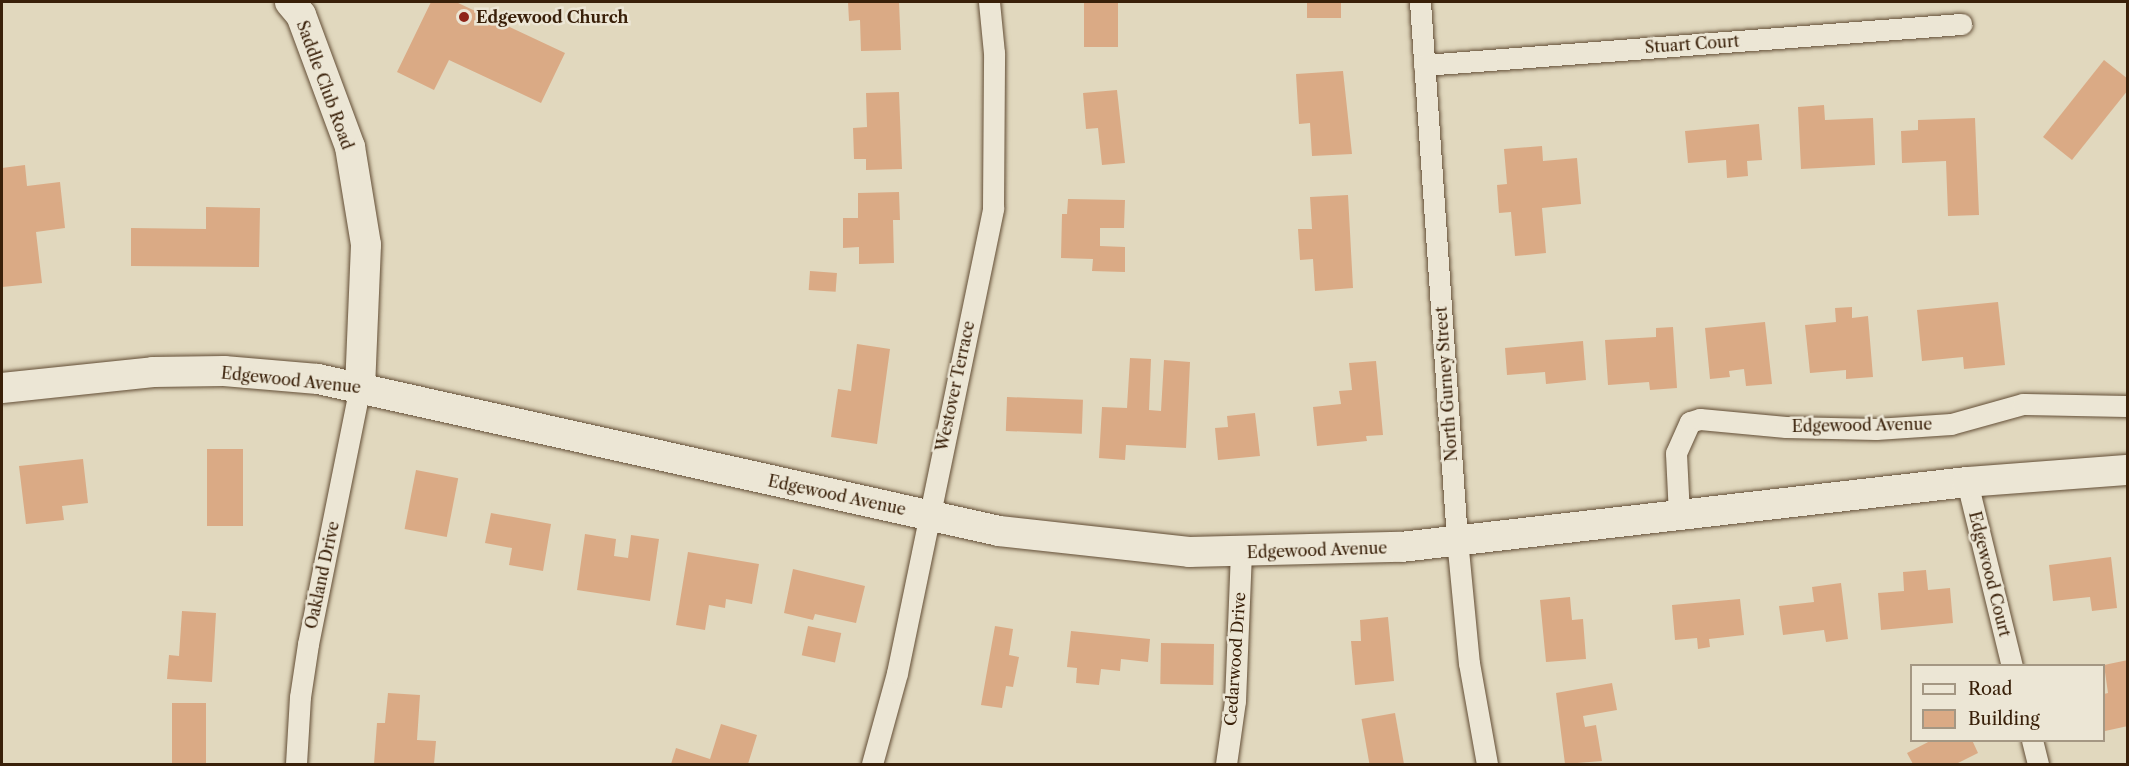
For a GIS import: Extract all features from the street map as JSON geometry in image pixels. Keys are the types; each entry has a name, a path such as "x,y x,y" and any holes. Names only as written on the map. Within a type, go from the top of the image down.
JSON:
{"street":[{"name":"Saddle Club Road","path":"290,2 301,15 350,147 366,245 360,387"},
{"name":"Westover Terrace","path":"872,765 897,673 927,514 993,208 994,52 988,2"},
{"name":"North Gurney Street","path":"1420,2 1457,539 1469,663 1487,765"},
{"name":"Stuart Court","path":"1424,65 1960,24"},
{"name":"Edgewood Avenue","path":"2,388 90,376 224,371 360,387 927,514 1051,539 1188,552 1241,553 1401,547 1967,482 2127,470"},
{"name":"Oakland Drive","path":"296,765 300,697 308,644 360,387"},
{"name":"Edgewood Avenue","path":"1679,515 1676,453 1690,422 1700,419 1786,427 1876,429 1951,424 2023,404 2127,406"},
{"name":"Edgewood Court","path":"1967,482 2012,664"},
{"name":"Cedarwood Drive","path":"1226,765 1235,701 1241,553"},
{"path":"2032,742 2038,765"}],"building":[{"path":"431,2 456,2 565,53 541,103 449,60 434,90 397,72"},
{"path":"848,2 899,2 901,50 861,51 860,20 849,21"},
{"path":"1084,2 1118,2 1118,47 1084,47"},
{"path":"1307,2 1341,2 1341,18 1307,18"},
{"path":"2104,60 2128,79 2128,90 2072,160 2043,137"},
{"path":"1343,71 1352,154 1312,156 1310,123 1299,124 1296,74"},
{"path":"1117,90 1125,163 1102,165 1098,128 1086,129 1083,93"},
{"path":"899,92 902,169 866,170 866,159 854,159 853,128 867,127 866,93"},
{"path":"1824,105 1825,120 1873,118 1875,165 1801,169 1798,107"},
{"path":"1975,118 1979,215 1948,216 1946,161 1902,163 1901,131 1918,130 1918,120"},
{"path":"1759,124 1762,160 1747,161 1748,176 1727,178 1726,160 1688,163 1685,131"},
{"path":"1542,146 1543,161 1577,158 1581,204 1542,208 1546,253 1515,256 1511,212 1499,213 1497,185 1507,184 1504,149"},
{"path":"25,165 27,186 60,182 65,228 36,232 42,283 2,287 2,168"},
{"path":"899,192 900,220 893,220 894,263 859,264 859,247 843,248 843,218 858,218 858,193"},
{"path":"1348,195 1353,288 1315,291 1313,259 1300,260 1298,229 1312,229 1310,197"},
{"path":"1068,199 1125,200 1124,228 1100,228 1100,246 1125,247 1125,272 1092,271 1093,259 1061,258 1062,214 1067,214"},
{"path":"206,207 260,208 259,267 131,266 131,228 206,229"},
{"path":"810,271 837,273 836,292 809,290"},
{"path":"1998,302 2005,365 1964,369 1963,357 1922,361 1917,310"},
{"path":"1852,307 1852,318 1868,316 1873,377 1846,379 1846,370 1810,373 1805,325 1836,322 1835,308"},
{"path":"1765,322 1772,384 1746,386 1744,369 1729,371 1730,377 1710,379 1705,328"},
{"path":"1673,327 1677,388 1650,390 1649,382 1608,385 1605,340 1656,337 1656,328"},
{"path":"1583,341 1586,380 1546,384 1545,372 1507,375 1505,348"},
{"path":"857,344 890,349 877,444 831,437 838,389 851,391"},
{"path":"1130,358 1151,359 1149,410 1161,411 1164,360 1190,362 1186,448 1126,445 1125,460 1099,458 1102,407 1127,408"},
{"path":"1376,361 1383,435 1366,436 1367,441 1317,446 1313,407 1341,404 1339,391 1352,390 1349,363"},
{"path":"1007,397 1083,400 1082,434 1006,431"},
{"path":"1255,413 1260,456 1218,460 1215,428 1228,427 1227,416"},
{"path":"207,449 243,449 243,526 207,526"},
{"path":"83,459 88,503 62,506 64,520 26,524 19,466"},
{"path":"416,470 458,478 447,537 405,529"},
{"path":"491,513 551,524 543,571 509,565 512,548 485,543"},
{"path":"585,534 616,539 614,556 628,558 631,535 659,539 650,601 577,590"},
{"path":"688,552 759,564 752,604 726,599 725,608 709,605 705,630 676,625"},
{"path":"2111,557 2117,608 2092,611 2090,597 2053,601 2049,565"},
{"path":"793,569 865,586 856,623 815,614 813,620 784,613"},
{"path":"1926,570 1928,590 1950,588 1953,623 1881,630 1878,593 1904,591 1903,572"},
{"path":"1841,583 1848,639 1826,642 1824,630 1783,635 1779,606 1814,602 1812,587"},
{"path":"1570,597 1572,620 1583,619 1586,659 1546,662 1540,600"},
{"path":"1740,599 1744,635 1709,639 1710,647 1698,649 1697,638 1675,640 1672,605"},
{"path":"182,611 216,613 212,682 167,679 169,655 179,656"},
{"path":"1388,617 1394,681 1355,685 1351,641 1361,641 1360,620"},
{"path":"808,626 841,633 835,662 802,655"},
{"path":"995,626 1013,629 1009,655 1019,657 1013,687 1006,686 1002,708 981,705"},
{"path":"1071,631 1150,639 1148,662 1121,659 1120,671 1101,669 1099,685 1076,683 1077,668 1067,667"},
{"path":"1161,643 1214,644 1213,685 1160,684"},
{"path":"2128,660 2128,726 2105,731 2105,694 2108,693 2105,665"},
{"path":"1612,683 1617,710 1583,716 1585,727 1596,725 1602,761 1565,764 1556,693"},
{"path":"388,693 420,695 417,740 436,741 434,764 374,764 377,723 385,723"},
{"path":"172,703 206,703 206,764 172,764"},
{"path":"1395,713 1404,764 1369,764 1362,719"},
{"path":"721,724 757,735 748,764 671,764 676,748 710,759"},
{"path":"1928,742 1973,742 1978,753 1956,764 1913,764 1907,753"}],"place":[{"name":"Edgewood Church","path":"464,17"}]}
